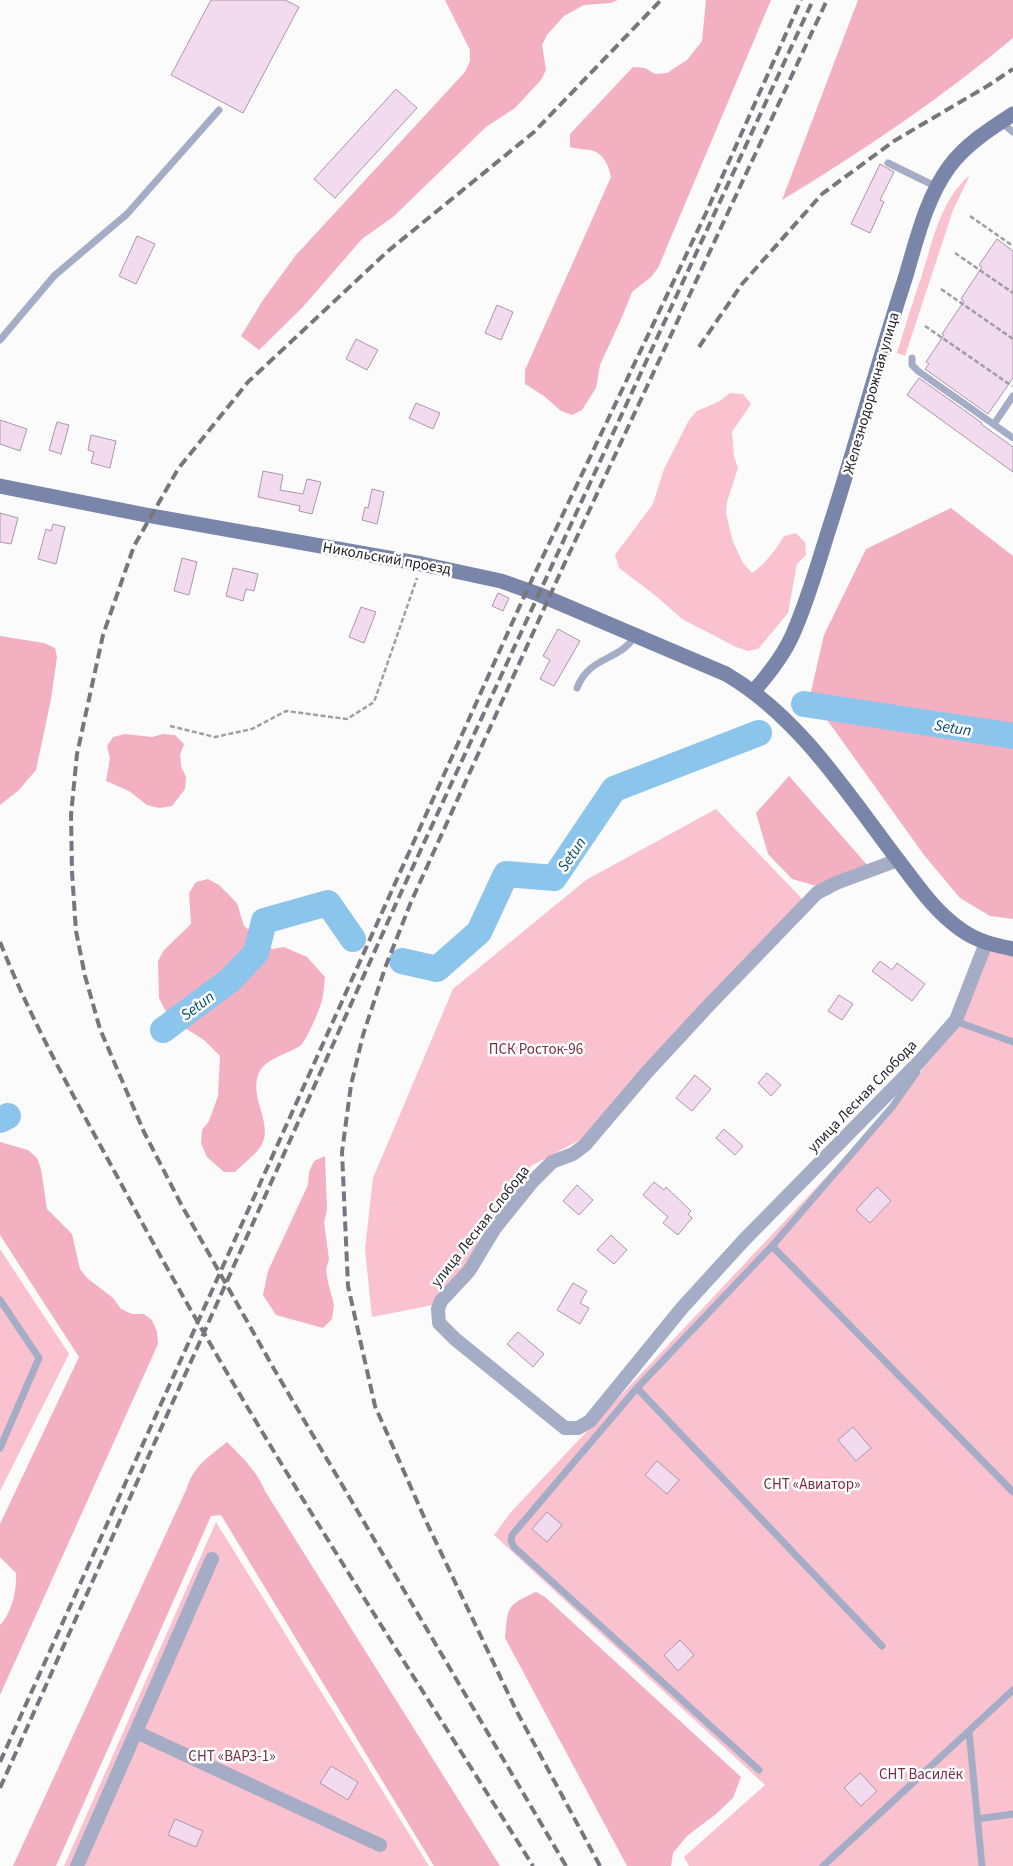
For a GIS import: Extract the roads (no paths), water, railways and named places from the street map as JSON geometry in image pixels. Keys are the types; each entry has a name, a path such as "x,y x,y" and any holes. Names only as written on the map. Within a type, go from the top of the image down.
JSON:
{"main road":[{"name":"Железнодорожная улица","path":"754,692 782,654 800,619 848,470 885,340 928,205 949,167 961,152 987,130 1007,118"},
{"name":"Никольский проезд","path":"0,486 146,515 460,571 528,590 726,674 754,692 805,739 934,906 961,930 986,943 1013,949"}],"street":[{"name":"улица Лесная Слобода","path":"898,860 836,883 817,893 647,1072 585,1145 573,1154 552,1162 532,1182 495,1228 469,1270 442,1301 438,1309 439,1323 462,1345 565,1428 578,1428 590,1421 682,1308 920,1061 956,1020 986,943"},
{"path":"77,1866 212,1560"},
{"path":"136,1732 380,1845"}],"lane":[{"path":"0,340 54,276 127,214 219,110"},
{"path":"1007,118 1013,132"},
{"path":"888,163 937,187"},
{"path":"912,358 912,365 918,371 1013,438"},
{"path":"994,424 1013,396"},
{"path":"577,688 584,674 600,660 627,648 635,636"},
{"path":"758,1770 514,1547 511,1541 512,1535 637,1388 772,1246 892,1107 956,1020 1013,1042"},
{"path":"772,1246 1013,1492"},
{"path":"0,1300 39,1358 0,1448"},
{"path":"637,1388 882,1646"},
{"path":"823,1866 1013,1690"},
{"path":"968,1731 982,1866"},
{"path":"977,1819 1013,1814"}],"waterway":[{"name":"Setun","path":"804,704 1013,736"},
{"name":"Setun","path":"402,961 437,969 479,932 506,874 554,878 614,789 759,733"},
{"name":"Setun","path":"163,1030 230,980 256,953 264,921 328,903 353,939"},
{"name":"Setun","path":"0,1120 8,1116"}],"railway":[{"path":"566,1866 274,1369 182,1206 144,1132 100,1029 85,976 76,931 71,815 77,754 103,635 134,546 178,469 248,382 388,251 534,132 661,0"},
{"path":"0,1762 527,590 706,213 801,0"},
{"path":"0,1788 399,897 813,0"},
{"path":"600,1866 516,1710 424,1517 375,1406 348,1286 342,1152 351,1085 363,1035 385,968 411,902 562,569 827,0"},
{"path":"699,347 742,284 822,194 894,141 1013,69"},
{"path":"0,942 13,974 59,1068 172,1277 221,1363 375,1616 533,1866"}],"park label":[{"name":"ПСК Росток-96","path":"536,1049"},
{"name":"СНТ «Авиатор»","path":"812,1484"},
{"name":"СНТ «ВАРЗ-1»","path":"232,1756"},
{"name":"СНТ Василёк","path":"921,1774"}]}
